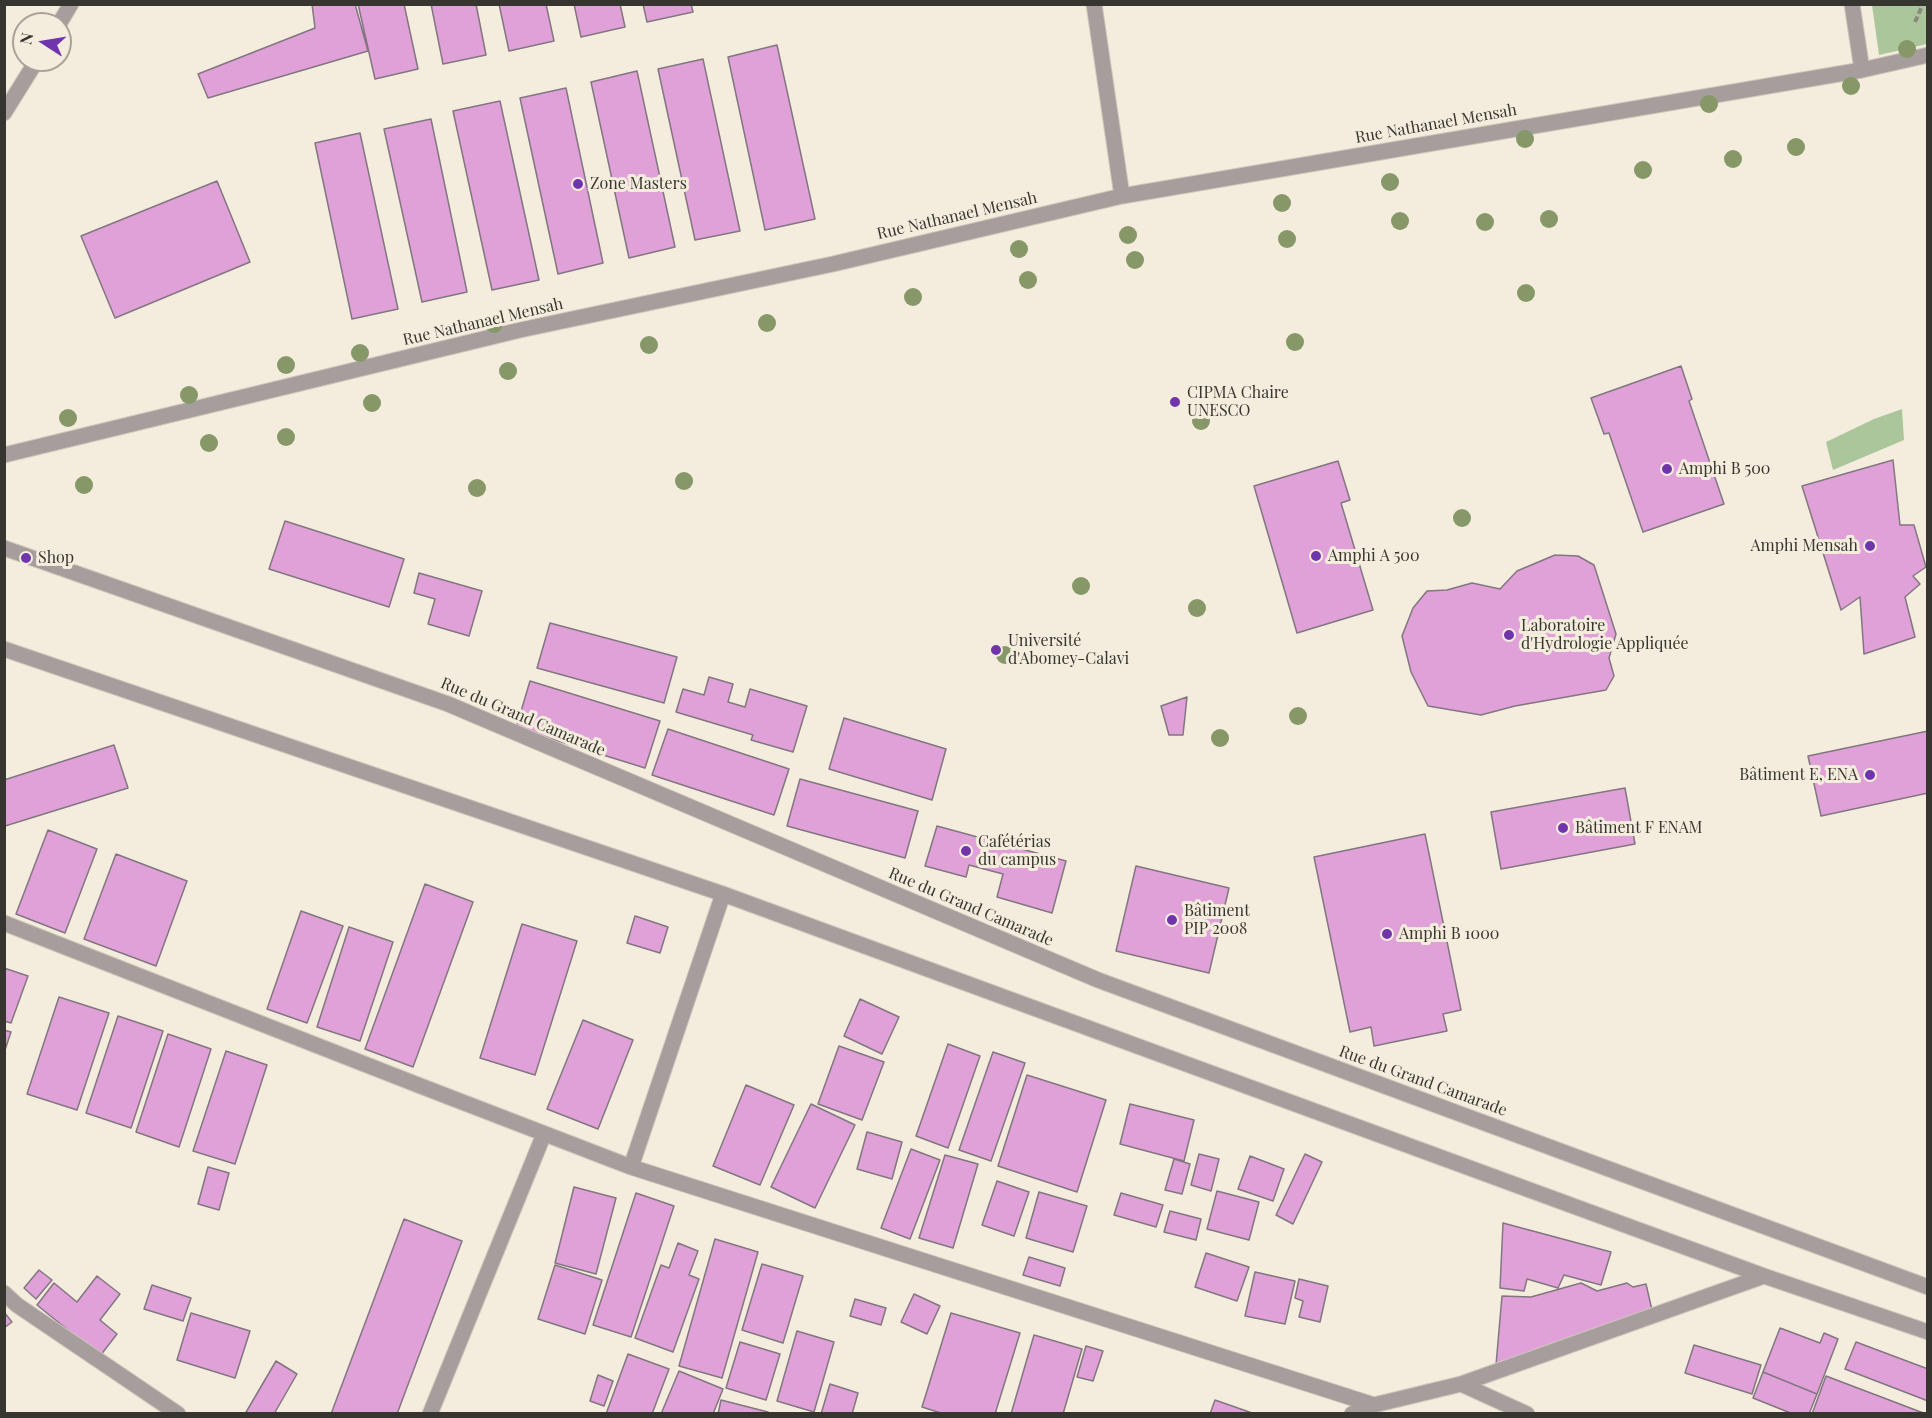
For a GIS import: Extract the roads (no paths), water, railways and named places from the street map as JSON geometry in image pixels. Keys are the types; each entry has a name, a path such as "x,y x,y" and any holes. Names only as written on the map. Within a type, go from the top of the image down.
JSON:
{"street":[{"path":"1094,4 1122,195"},
{"path":"1851,4 1862,70"},
{"name":"Rue Nathanael Mensah","path":"4,455 520,330 833,264 1122,195 1862,70 1928,56"},
{"path":"4,113 30,72"},
{"name":"Rue du Grand Camarade","path":"4,548 448,704 1098,980 1928,1287"},
{"path":"4,649 723,894 1764,1276 1928,1332"},
{"path":"631,1167 723,894"},
{"path":"4,922 631,1167 1374,1405"},
{"path":"430,1413 544,1134"},
{"path":"1352,1413 1374,1405 1461,1384 1764,1276"},
{"path":"4,1293 17,1305 178,1413"},
{"path":"1461,1384 1527,1413"}],"place":[{"name":"Zone Masters","path":"578,184"},
{"name":"CIPMA Chaire UNESCO","path":"1175,402"},
{"name":"Amphi B 500","path":"1667,469"},
{"name":"Amphi Mensah","path":"1870,546"},
{"name":"Amphi A 500","path":"1316,556"},
{"name":"Shop","path":"26,558"},
{"name":"Laboratoire d'Hydrologie Appliquée","path":"1509,635"},
{"name":"Université d'Abomey-Calavi","path":"996,650"},
{"name":"Bâtiment E, ENA","path":"1870,775"},
{"name":"Bâtiment F ENAM","path":"1563,828"},
{"name":"Cafétérias du campus","path":"966,851"},
{"name":"Bâtiment PIP 2008","path":"1172,920"},
{"name":"Amphi B 1000","path":"1387,934"}]}
